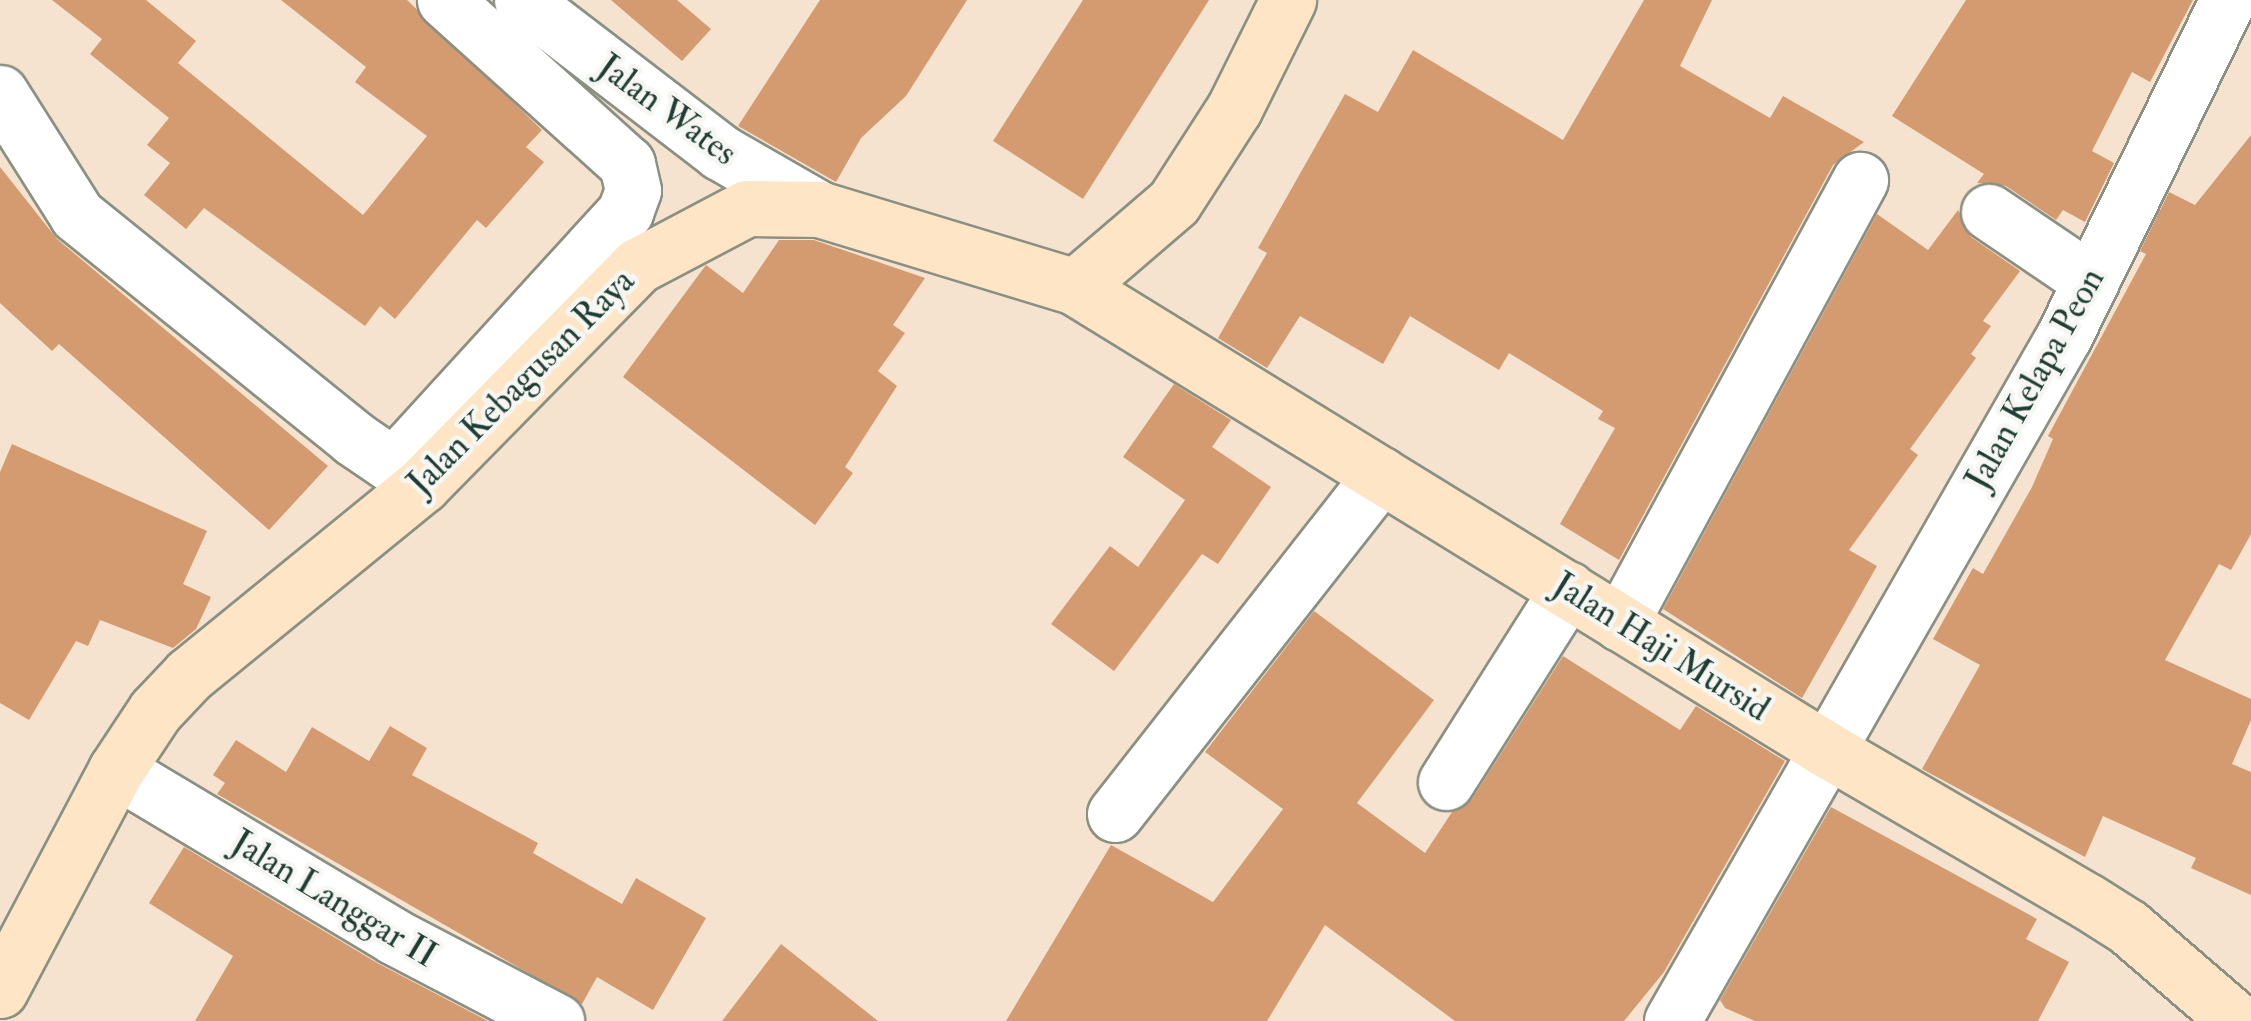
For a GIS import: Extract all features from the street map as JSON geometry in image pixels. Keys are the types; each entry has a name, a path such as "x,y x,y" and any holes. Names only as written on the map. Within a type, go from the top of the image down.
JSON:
{"main road":[{"path":"1075,287 1174,202 1234,110 1288,0"},
{"name":"Jalan Kebagusan Raya","path":"0,990 116,770 189,674 637,266 747,208 819,209 1075,287"},
{"name":"Jalan Haji Mursid","path":"1075,287 1824,748 2128,928 2237,1021"}],"street":[{"path":"0,93 77,216 408,475 624,212 634,190 628,164 445,0"},
{"name":"Jalan Wates","path":"522,0 720,152 819,209"},
{"name":"Jalan Kelapa Peon","path":"1672,1021 2090,282 2228,0"},
{"path":"1620,623 1860,180"},
{"path":"1989,212 2090,282"},
{"path":"1115,814 1381,475"},
{"path":"1446,782 1568,590"},
{"name":"Jalan Langgar II","path":"116,770 394,938 556,1021"}],"building":[{"path":"52,0 146,0 196,41 178,63 363,215 427,136 355,82 366,67 281,0 407,0 542,130 526,147 544,162 486,228 477,220 395,319 380,306 365,326 204,208 186,229 144,195 170,163 147,145 169,118 90,54 102,39"},
{"path":"611,0 677,0 711,29 682,61"},
{"path":"820,0 967,0 906,96 861,138 836,182 738,126"},
{"path":"1083,0 1209,0 1083,199 993,141"},
{"path":"1644,0 1712,0 1680,66 1770,118 1783,96 1864,142 1833,165 1619,560 1560,524 1615,428 1598,419 1603,411 1509,353 1499,370 1410,316 1383,364 1300,316 1267,368 1218,338 1267,253 1258,248 1345,94 1378,112 1413,50 1563,140"},
{"path":"1966,0 2193,0 2150,82 2132,72 2092,151 2114,163 2085,222 2063,210 2056,220 2006,186 1977,183 1984,174 1892,116"},
{"path":"2251,135 2251,534 2231,570 2219,564 2165,660 2251,699 2251,720 2232,764 2251,772 2251,895 2191,868 2196,858 2103,816 2085,857 1922,769 1980,665 1933,639 1973,568 1983,574 2032,487 2053,439 2048,436 2146,254 2140,251 2169,192 2195,205"},
{"path":"0,167 57,239 328,466 269,530 59,344 52,351 0,303"},
{"path":"1958,210 1971,237 2020,271 1983,321 1991,326 1971,354 1976,358 1910,449 1918,455 1849,550 1877,566 1802,698 1663,609 1877,214 1928,250"},
{"path":"779,240 814,240 925,278 893,325 905,333 878,371 897,386 845,467 853,473 815,525 623,377 706,265 743,293"},
{"path":"1174,384 1231,420 1212,447 1271,487 1218,564 1202,554 1114,671 1051,624 1110,546 1138,567 1185,500 1123,457"},
{"path":"12,444 207,531 183,584 211,597 196,629 173,648 100,620 88,646 76,641 29,720 0,703 0,472"},
{"path":"1314,611 1434,700 1357,803 1425,853 1452,812 1472,799 1563,656 1680,730 1696,706 1785,761 1664,972 1624,1021 1455,1021 1325,925 1267,1021 1006,1021 1111,845 1213,902 1283,809 1205,752"},
{"path":"390,726 427,748 412,775 538,843 533,853 622,904 636,878 706,918 653,1010 597,977 582,1004 217,794 225,783 213,775 236,740 286,772 312,727 369,761"},
{"path":"1831,807 2037,919 2026,939 2069,962 2038,1021 1755,1021 1725,1008 1720,1000"},
{"path":"184,847 379,964 488,1021 195,1021 233,956 149,903"},
{"path":"781,944 878,1021 722,1021"}]}
